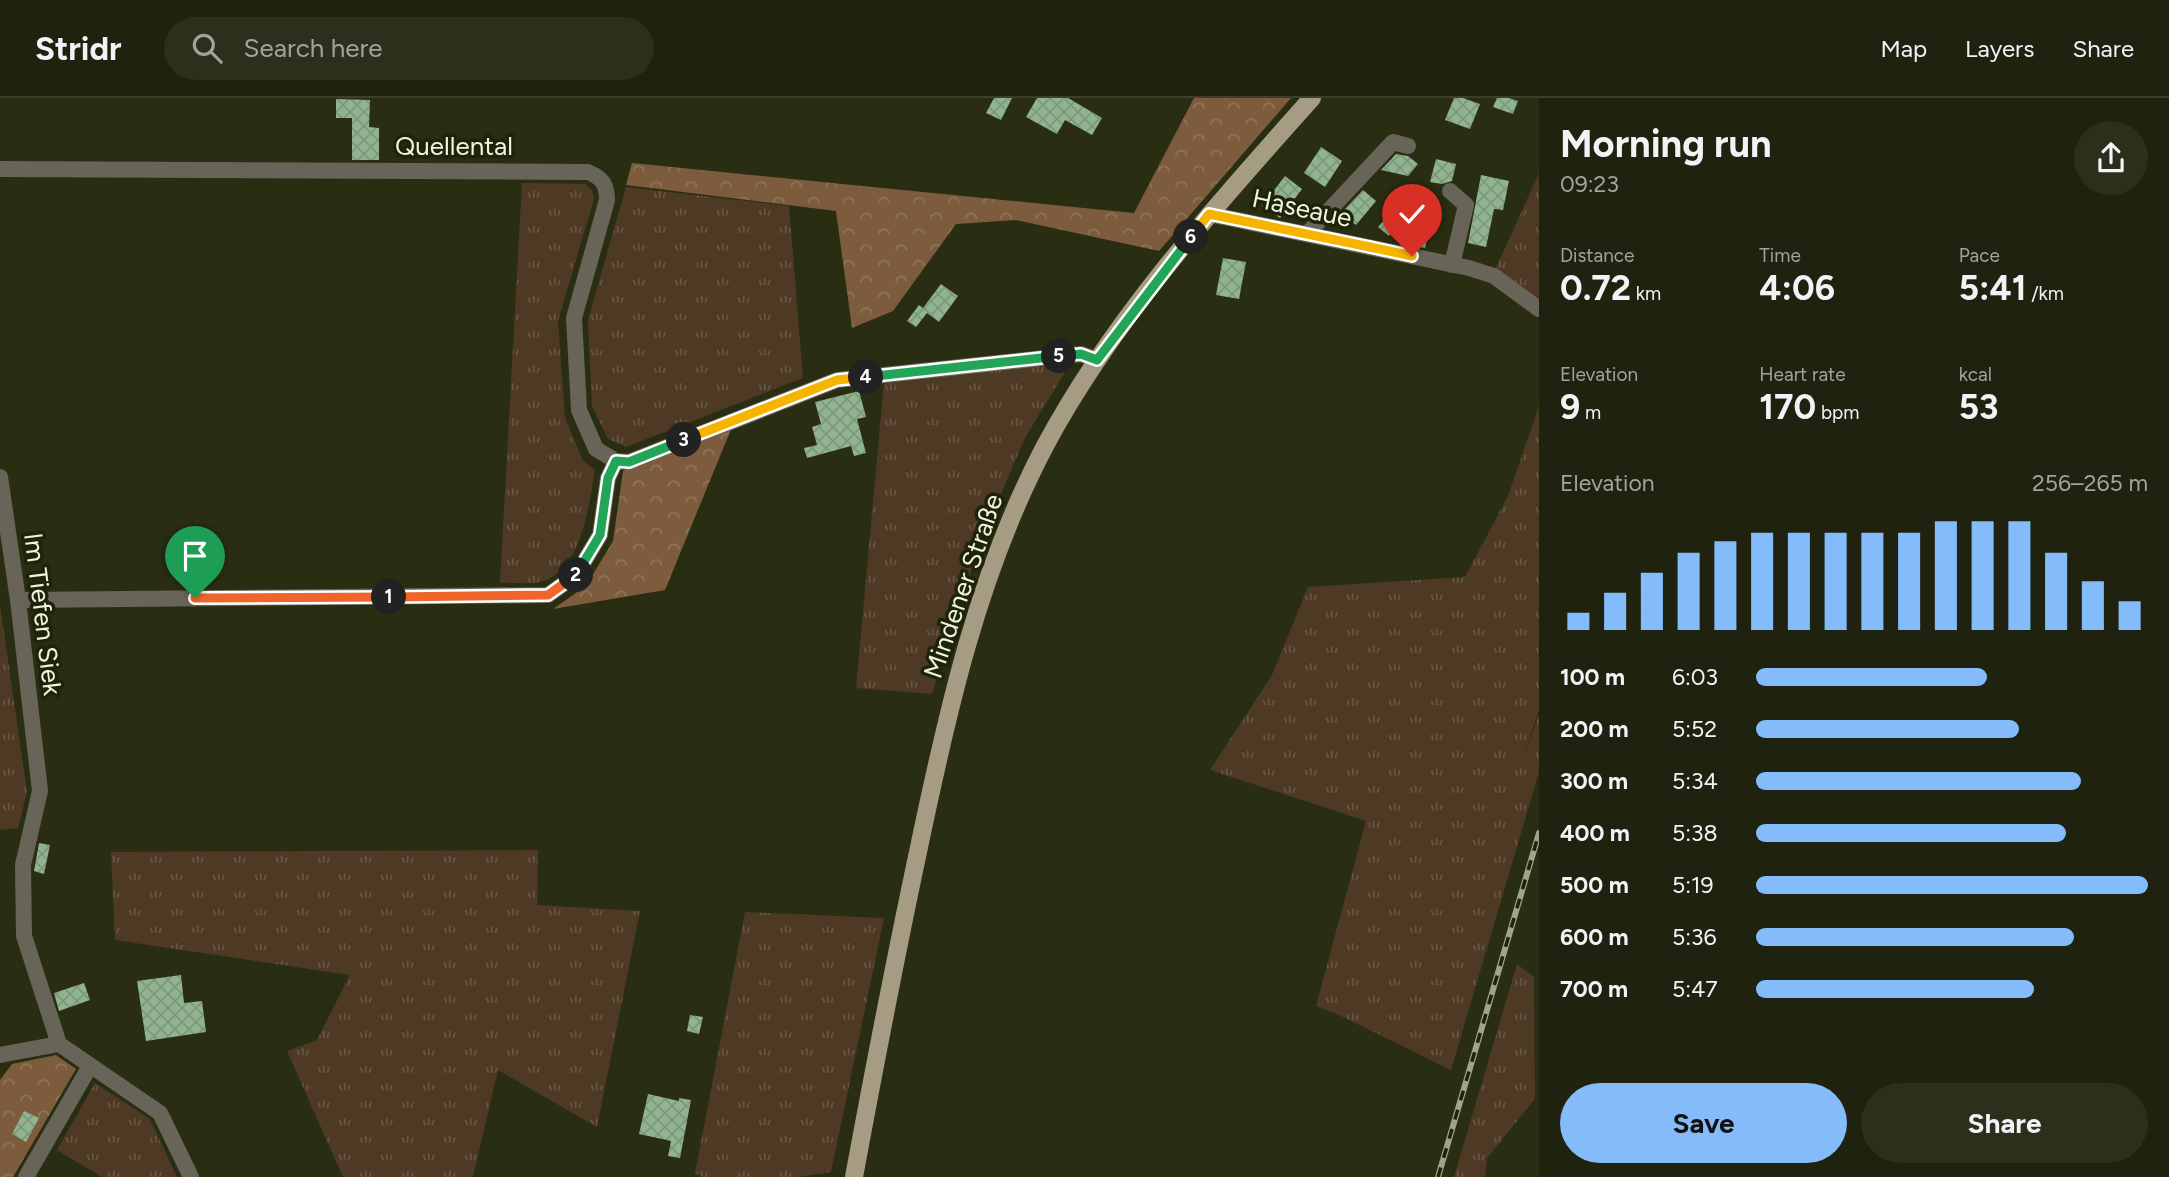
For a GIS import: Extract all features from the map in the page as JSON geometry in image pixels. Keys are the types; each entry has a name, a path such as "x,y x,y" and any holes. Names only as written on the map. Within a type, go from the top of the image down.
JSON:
{"main road":[{"name":"Mindener Straße","path":"854,1177 895,961 959,666 985,586 1015,509 1046,445 1097,360 1209,214 1312,98"}],"street":[{"path":"1307,234 1393,142 1408,146"},
{"name":"Quellental","path":"0,169 588,172 600,177 607,187 607,200 574,318 579,410 596,449 616,461"},
{"path":"1450,191 1466,205 1452,265"},
{"name":"Haseaue","path":"1209,214 1494,276 1539,309"},
{"path":"18,600 548,595 576,575 600,535 608,478 616,461 629,462 837,380 1081,354 1097,360"},
{"name":"Im Tiefen Siek","path":"0,477 18,600 40,791 23,865 24,936 59,1044"},
{"path":"0,1055 59,1044 160,1113 191,1177"},
{"path":"26,1177 90,1066"}],"green space":[{"path":"1194,98 1291,98 1159,251 1016,220 956,224 893,311 852,328 836,211 626,185 632,163 1134,213"},
{"path":"1539,173 1539,299 1496,268"},
{"path":"522,183 585,184 592,190 594,199 558,321 565,417 583,461 595,470 582,533 567,563 557,574 544,581 500,583"},
{"path":"626,187 789,206 803,378 626,447 608,439 592,406 588,320"},
{"path":"1054,365 1065,372 1025,438 987,526 932,694 856,688 884,382"},
{"path":"1539,406 1539,709 1524,758 1539,714 1539,772 1451,1070 1316,1006 1366,821 1210,770 1272,675 1308,587 1465,577 1508,496"},
{"path":"732,427 665,590 553,609 586,586 613,541 623,471"},
{"path":"0,605 27,792 18,828 0,830"},
{"path":"538,850 537,905 640,911 597,1127 498,1070 473,1177 343,1177 287,1051 317,1040 350,975 115,940 111,852"},
{"path":"745,912 884,918 831,1172 799,1177 702,1177 695,1173"},
{"path":"1517,964 1534,977 1535,1099 1487,1158 1485,1177 1454,1177"},
{"path":"56,1055 76,1069 13,1177 0,1177 0,1080 12,1064"},
{"path":"95,1083 150,1119 177,1177 102,1177 57,1150"}],"building":[{"path":"994,98 1012,98 1001,120 986,113"},
{"path":"1037,98 1068,98 1102,118 1092,135 1065,120 1057,134 1026,117"},
{"path":"1454,98 1480,104 1470,129 1445,120"},
{"path":"1497,98 1518,101 1513,114 1493,107"},
{"path":"336,99 370,100 369,127 379,128 379,160 352,160 352,118 336,118"},
{"path":"1321,147 1342,161 1325,187 1304,173"},
{"path":"1396,154 1408,156 1418,164 1408,176 1381,170"},
{"path":"1436,159 1456,164 1452,181 1442,184 1430,182"},
{"path":"1481,175 1509,181 1503,210 1494,209 1486,247 1468,243"},
{"path":"1285,176 1302,189 1280,218 1262,206"},
{"path":"1413,188 1423,198 1389,236 1378,227"},
{"path":"1363,190 1376,201 1356,225 1341,213"},
{"path":"1409,220 1430,225 1425,248 1403,244"},
{"path":"1223,258 1246,262 1239,299 1216,295"},
{"path":"941,284 958,296 939,322 927,313 916,327 907,321 919,305 923,308"},
{"path":"859,391 866,417 857,419 866,453 854,456 851,446 807,458 804,448 817,445 812,427 821,424 815,402"},
{"path":"39,843 50,845 44,874 34,871"},
{"path":"181,975 184,1003 202,1001 206,1032 146,1041 137,981"},
{"path":"84,983 90,1000 59,1011 54,993"},
{"path":"690,1015 703,1017 699,1034 687,1031"},
{"path":"648,1094 679,1101 679,1098 691,1100 680,1158 668,1156 671,1141 639,1134"},
{"path":"24,1111 39,1118 26,1142 12,1134"}],"railway":[{"path":"1438,1177 1539,833"}],"route":[{"path":"195,598 548,595 576,575 600,535 608,478 616,461 629,462 837,380 1081,354 1097,360 1209,214 1412,256"}]}
